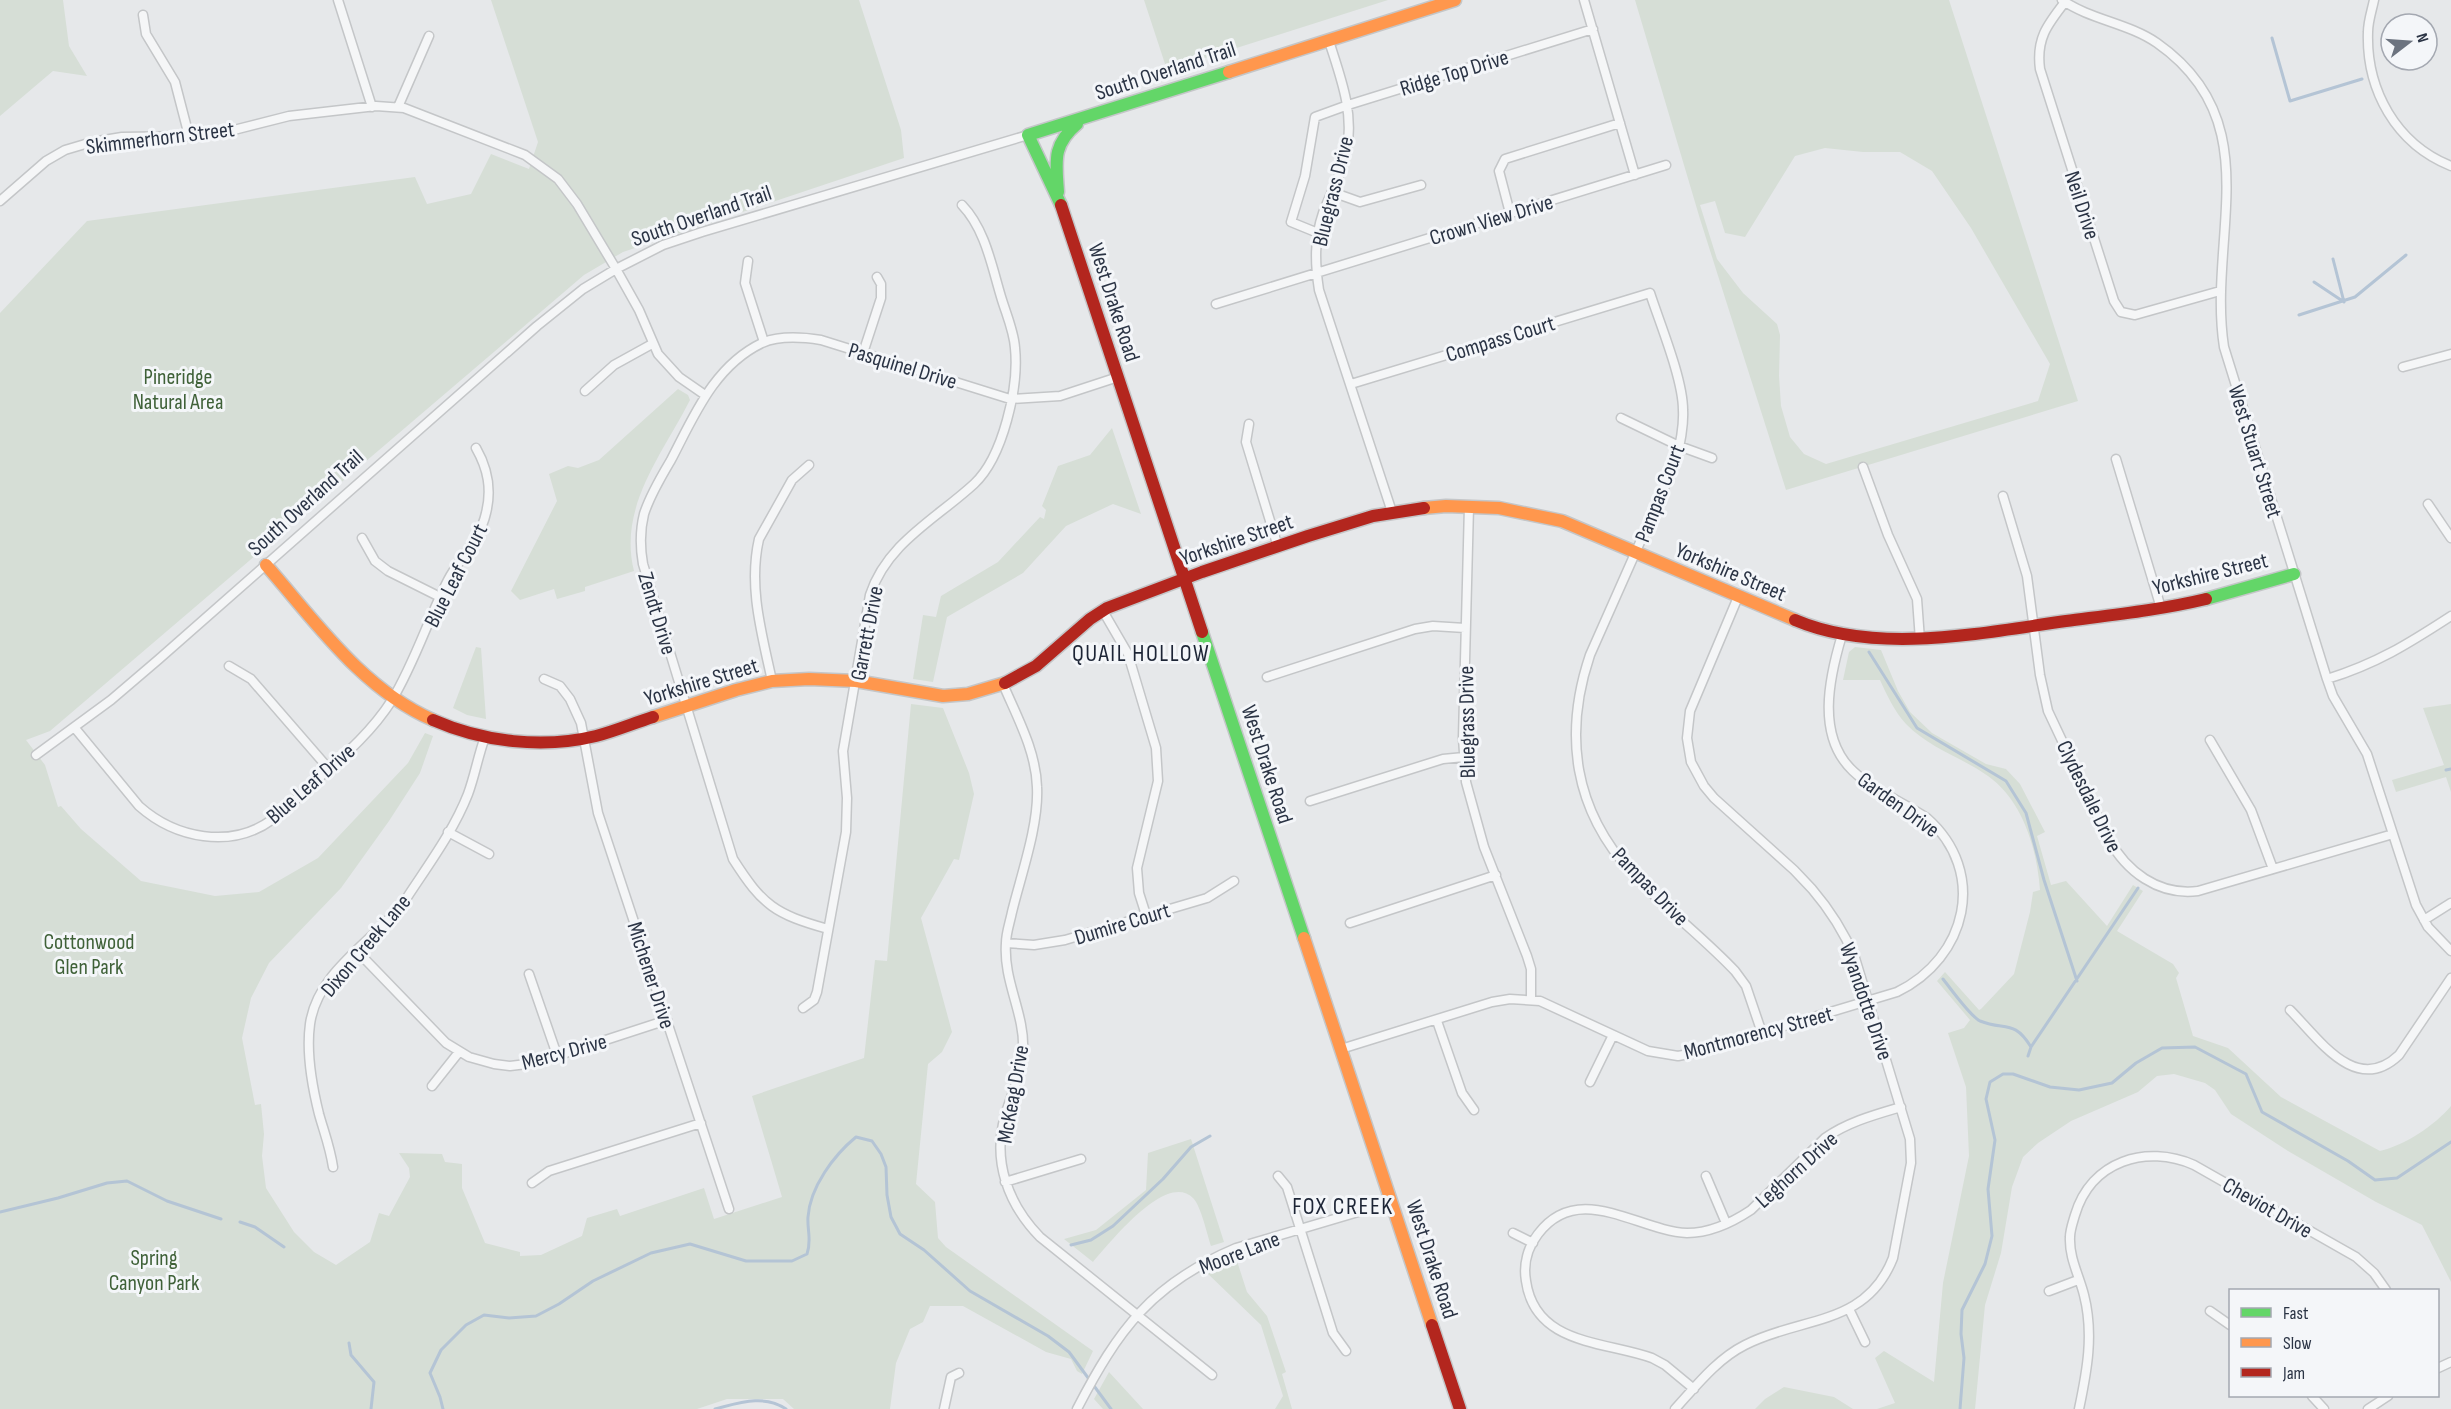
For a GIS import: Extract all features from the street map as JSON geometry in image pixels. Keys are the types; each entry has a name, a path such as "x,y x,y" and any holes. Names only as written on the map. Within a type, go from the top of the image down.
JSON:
{"street":[{"path":"338,0 372,107"},
{"name":"South Overland Trail","path":"36,755 152,666 537,326 583,289 616,269 663,245 702,232 1086,118 1455,0"},
{"path":"1584,0 1635,175"},
{"path":"2374,0 2368,29 2368,53 2371,75 2379,97 2402,133 2423,150 2451,166"},
{"name":"Neil Drive","path":"2064,1 2042,37 2038,56 2040,69 2114,302 2121,312 2135,315 2220,291"},
{"name":"West Stuart Street","path":"2064,1 2084,11 2131,27 2158,43 2184,65 2209,101 2219,122 2227,161 2227,199 2220,291 2220,319 2224,347 2333,696 2367,754 2409,888 2424,920 2443,945 2451,951"},
{"path":"142,15 146,34 168,66 175,82 189,136"},
{"name":"Ridge Top Drive","path":"1318,233 1292,222 1305,176 1315,117 1593,29"},
{"path":"398,107 429,36"},
{"name":"Bluegrass Drive","path":"1329,41 1348,105 1347,150 1318,233 1319,290 1392,512"},
{"name":"Skimmerhorn Street","path":"0,201 37,168 65,150 105,139 189,136 226,132 289,116 372,107 398,107 419,112 525,155 548,170 570,192 639,310 652,344 666,365 705,395"},
{"path":"1059,200 1057,147 1068,130 1086,118"},
{"path":"1510,213 1499,177 1500,167 1505,159 1620,123"},
{"name":"West Drake Road","path":"1028,135 1059,200 1460,1409"},
{"name":"Crown View Drive","path":"1216,304 1666,165"},
{"path":"1332,192 1360,202 1421,185"},
{"name":"Garrett Drive","path":"803,1008 814,1000 817,992 846,832 847,798 843,751 870,595 883,565 897,548 976,483 990,464 1002,440 1016,362 1011,329 979,228 962,205"},
{"path":"748,261 745,283 764,342"},
{"path":"863,353 881,298 881,284 877,277"},
{"name":"Compass Court","path":"1351,384 1650,293"},
{"name":"Pampas Court","path":"1635,553 1676,461 1683,408 1679,384 1650,293"},
{"name":"Pasquinel Drive","path":"705,395 727,368 740,357 764,342 794,337 808,338 863,353 1010,399 1042,399 1060,396 1118,377"},
{"path":"585,391 614,365 652,344"},
{"path":"2403,367 2451,354"},
{"name":"Zendt Drive","path":"705,395 648,503 641,538 642,564 733,859 751,887 773,908 796,920 828,929"},
{"path":"1621,418 1679,446 1712,458"},
{"path":"1249,424 1246,442 1278,547"},
{"name":"Blue Leaf Court","path":"393,698 453,571 475,541 486,514 489,498 486,465 476,448"},
{"path":"2116,459 2161,608"},
{"path":"772,681 755,600 754,565 757,547 759,539 792,480 809,465"},
{"path":"1863,467 1885,526 1917,599 1920,640"},
{"name":"Clydesdale Drive","path":"2003,496 2027,576 2040,675 2048,711 2108,838 2125,864 2146,880 2169,890 2183,892 2393,834"},
{"path":"2428,504 2451,538"},
{"name":"Bluegrass Drive","path":"1469,506 1465,628 1464,757 1466,782 1476,824 1531,969 1531,999"},
{"name":"Yorkshire Street","path":"266,565 357,669 393,698 441,724 485,737 543,743 585,738 736,690 772,681 809,679 856,681 943,696 968,694 1004,684 1036,666 1103,610 1278,547 1392,512 1439,507 1469,506 1530,513 1562,521 1809,626 1842,635 1889,639 1920,640 2161,608 2225,594 2294,574"},
{"path":"362,538 375,561 381,566 440,597"},
{"name":"Pampas Drive","path":"1635,553 1583,676 1575,722 1576,753 1580,777 1594,818 1615,853 1633,874 1736,971 1746,986 1762,1033"},
{"name":"Wyandotte Drive","path":"1674,1409 1716,1365 1743,1346 1766,1336 1849,1310 1862,1302 1881,1282 1895,1248 1912,1152 1901,1107 1851,948 1828,908 1794,870 1714,798 1704,786 1691,762 1687,738 1690,711 1738,597"},
{"path":"1103,610 1128,654 1156,748 1158,781 1137,868 1139,893 1146,915"},
{"path":"2327,679 2357,670 2386,657 2451,616"},
{"path":"1267,677 1415,629 1433,626 1465,628"},
{"name":"Garden Drive","path":"1842,635 1829,704 1829,724 1838,752 1853,772 1927,818 1937,827 1957,858 1962,883 1961,916 1945,954 1934,968 1913,985 1869,1001"},
{"path":"229,666 251,678 329,769"},
{"name":"Michener Drive","path":"544,679 560,686 579,717 585,738 598,813 729,1209"},
{"name":"McKeag Drive","path":"1004,684 1030,750 1038,786 1037,801 1006,942 1006,971 1021,1026 1023,1051 1002,1133 1000,1149 1005,1182 1021,1215 1040,1237 1212,1375"},
{"name":"Blue Leaf Drive","path":"74,727 139,807 161,823 195,836 229,836 254,829 273,818 370,730 393,698"},
{"name":"Dixon Creek Lane","path":"333,1167 330,1144 320,1116 314,1087 309,1039 310,1022 322,991 331,978 398,910 448,832 468,795 485,737"},
{"path":"2210,740 2251,810 2273,869"},
{"path":"1310,801 1443,759 1464,757"},
{"path":"448,832 489,854"},
{"path":"1350,923 1496,875"},
{"name":"Dumire Court","path":"1006,942 1050,944 1207,898 1234,881"},
{"path":"2424,920 2451,903"},
{"name":"Mercy Drive","path":"357,951 442,1039 459,1052 482,1061 510,1066 535,1062 667,1020"},
{"path":"530,974 557,1055"},
{"path":"2290,1010 2345,1064 2362,1070 2373,1070 2391,1062 2399,1055 2451,978"},
{"name":"Montmorency Street","path":"1341,1049 1492,1002 1531,999 1555,1006 1648,1051 1678,1056 1869,1001"},
{"path":"1437,1020 1462,1093 1474,1110"},
{"path":"1590,1082 1613,1035"},
{"path":"432,1086 459,1052"},
{"name":"Leghorn Drive","path":"1694,1389 1665,1365 1652,1358 1564,1334 1544,1320 1531,1300 1526,1281 1525,1264 1533,1243 1550,1222 1561,1215 1596,1208 1660,1228 1686,1233 1707,1230 1726,1223 1751,1210 1831,1134 1851,1123 1901,1107"},
{"path":"532,1182 549,1171 701,1124"},
{"name":"Cheviot Drive","path":"2078,1280 2071,1256 2069,1235 2080,1203 2091,1185 2113,1166 2134,1158 2167,1156 2194,1165 2356,1257 2374,1273 2385,1289"},
{"path":"1005,1182 1081,1159"},
{"path":"1278,1176 1287,1187 1333,1334 1346,1351"},
{"name":"Leghorn Drive","path":"1706,1176 1726,1223"},
{"name":"Moore Lane","path":"1077,1409 1116,1340 1137,1314 1176,1280 1213,1258 1236,1248 1392,1202"},
{"path":"1513,1233 1533,1243"},
{"path":"2049,1291 2078,1280 2088,1314 2089,1353 2079,1409"},
{"path":"1849,1310 1865,1342"},
{"path":"2210,1311 2229,1324"},
{"path":"944,1409 951,1377 959,1373"},
{"path":"2314,1397 2324,1409"},
{"path":"2368,1409 2385,1397"}],"green space":[{"path":"0,0 63,0 69,46 87,76 53,71 0,116"},
{"path":"491,0 859,0 901,130 904,158 623,252 584,275 50,731 26,740 45,765 58,807 61,806 81,829 141,881 215,896 259,892 318,858 408,763 425,733 433,736 420,773 341,888 269,963 251,998 242,1038 255,1105 261,1104 264,1134 262,1156 266,1188 294,1232 314,1252 336,1265 370,1242 379,1213 389,1216 410,1177 409,1168 399,1153 442,1154 445,1162 462,1164 462,1188 485,1243 520,1252 520,1256 541,1255 582,1236 587,1218 617,1209 620,1216 704,1188 714,1219 782,1197 752,1096 864,1058 875,960 887,961 911,704 943,708 969,773 974,794 959,860 954,859 921,918 952,1032 942,1052 928,1064 916,1184 935,1202 938,1238 946,1247 1093,1351 1082,1374 1077,1371 1071,1359 1046,1352 963,1306 930,1306 923,1322 910,1329 896,1363 890,1409 794,1409 783,1399 727,1399 697,1409 0,1409 0,313 87,221 415,177 427,204 471,194 491,154 529,169 538,142"},
{"path":"1144,0 1388,0 1167,70"},
{"path":"1635,0 1949,0 2078,401 1786,490 1700,219","holes":["1825,148 1863,152 1900,152 1932,171 1971,228 2050,364 2038,401 1826,464 1804,454 1790,437 1781,406 1780,335 1777,324 1743,293 1717,259 1700,205 1715,201 1725,233 1745,237 1795,156"]},
{"path":"678,389 688,395 690,400 656,461 637,503 632,525 631,548 634,571 585,587 585,591 557,599 554,589 520,600 511,591 557,501 549,474 568,466 578,468 599,460"},
{"path":"1112,428 1141,514 1113,504 1066,526 1023,573 947,617 933,682 913,679 923,615 936,617 941,596 998,562 1040,517 1044,519 1046,510 1042,506 1058,466 1090,455"},
{"path":"476,647 481,648 486,719 467,715 453,708"},
{"path":"1855,647 1881,650 1898,691 1910,712 1932,733 1986,764 2006,769 2020,784 2045,832 2037,836 2051,885 2066,881 2107,926 2133,885 2143,891 2117,931 2173,964 2179,973 2176,978 2193,1036 2228,1048 2281,1097 2380,1151 2418,1134 2451,1106 2451,1282 2422,1225 2376,1202 2288,1151 2231,1114 2215,1090 2205,1083 2174,1074 2157,1076 2138,1092 2071,1121 2038,1143 2023,1157 2012,1187 2001,1253 1985,1305 1975,1409 1877,1409 1895,1403 1875,1358 1884,1351 1934,1382 1943,1283 1969,1156 1966,1087 1948,1033 1964,1028 1970,1020 1937,981 1945,972 1979,1010 1981,1009 2014,974 2033,892 2040,890 2036,858 2026,827 2010,799 1988,776 1925,740 1906,724 1891,703 1880,680 1843,680 1849,652"},
{"path":"2451,704 2451,792 2446,777 2396,792 2392,780 2444,765 2423,708"},
{"path":"1191,1139 1224,1242 1211,1246 1196,1202 1182,1192 1168,1194 1154,1201 1125,1226 1093,1262 1064,1239 1096,1230 1146,1190 1148,1153"},
{"path":"1236,1258 1247,1292 1267,1316 1286,1372 1282,1374 1292,1409 1275,1409 1283,1396 1261,1325 1205,1271"},
{"path":"1109,1372 1143,1409 1103,1409 1094,1399"},
{"path":"1784,1387 1834,1397 1853,1409 1755,1409 1765,1399"}],"waterway":[{"path":"2272,38 2290,101 2362,79"},
{"path":"2299,315 2355,297 2406,255"},
{"path":"2333,259 2344,302"},
{"path":"2314,282 2344,302"},
{"path":"1869,652 1917,728 2006,781 2026,813 2044,880 2077,981"},
{"path":"2446,770 2451,769"},
{"path":"2028,1056 2031,1047 2138,888"},
{"path":"1943,979 1976,1018 1989,1024 2014,1029 2025,1038 2031,1047"},
{"path":"1960,1409 1964,1358 1961,1334 1962,1310 1985,1264 1992,1236 1988,1189 1995,1140 1986,1099 1990,1082 2003,1074 2013,1074 2050,1087 2079,1090 2112,1083 2136,1063 2162,1048 2195,1047 2246,1074 2262,1112 2348,1161 2375,1180 2397,1178 2451,1142"},
{"path":"1071,1245 1091,1240 1113,1226 1163,1179 1191,1147 1210,1136"},
{"path":"443,1409 430,1373 441,1350 466,1325 484,1315 509,1318 536,1316 559,1304 593,1281 651,1253 690,1244 746,1261 792,1261 807,1254 808,1217 813,1194 824,1172 856,1137 872,1141 881,1154 886,1167 891,1217 900,1234 924,1250 970,1291 1048,1336 1069,1352 1111,1409"},
{"path":"0,1212 107,1183 127,1181 167,1201 221,1219"},
{"path":"240,1222 255,1227 284,1247"},
{"path":"349,1343 351,1355 374,1382 371,1409"},
{"path":"715,1409 751,1401 778,1404 786,1409"}],"traffic: fast":[{"path":"1061,205 1028,135 1229,72"},
{"path":"1058,192 1057,155 1059,147 1077,124"},
{"path":"2206,599 2294,574"},
{"path":"1202,632 1304,938"}],"traffic: slow":[{"path":"1229,72 1455,0"},
{"path":"1424,508 1446,506 1499,508 1562,521 1795,620"},
{"path":"266,565 322,631 362,672 407,707 433,720"},
{"path":"653,717 736,690 772,681 809,679 856,681 943,696 968,694 1005,683"},
{"path":"1304,938 1432,1325"}],"traffic: jam":[{"path":"1061,205 1202,632"},
{"path":"1005,683 1036,666 1090,619 1107,608 1202,572 1308,536 1373,516 1424,508"},
{"path":"1795,620 1827,631 1860,637 1929,638 2136,612 2206,599"},
{"path":"433,720 452,728 493,738 555,742 596,736 653,717"},
{"path":"1432,1325 1460,1409"}],"district":[{"name":"QUAIL HOLLOW","path":"1141,653"},
{"name":"FOX CREEK","path":"1343,1206"}],"park label":[{"name":"Pineridge Natural Area","path":"178,388"},
{"name":"Cottonwood Glen Park","path":"89,954"},
{"name":"Spring Canyon Park","path":"154,1270"}]}
